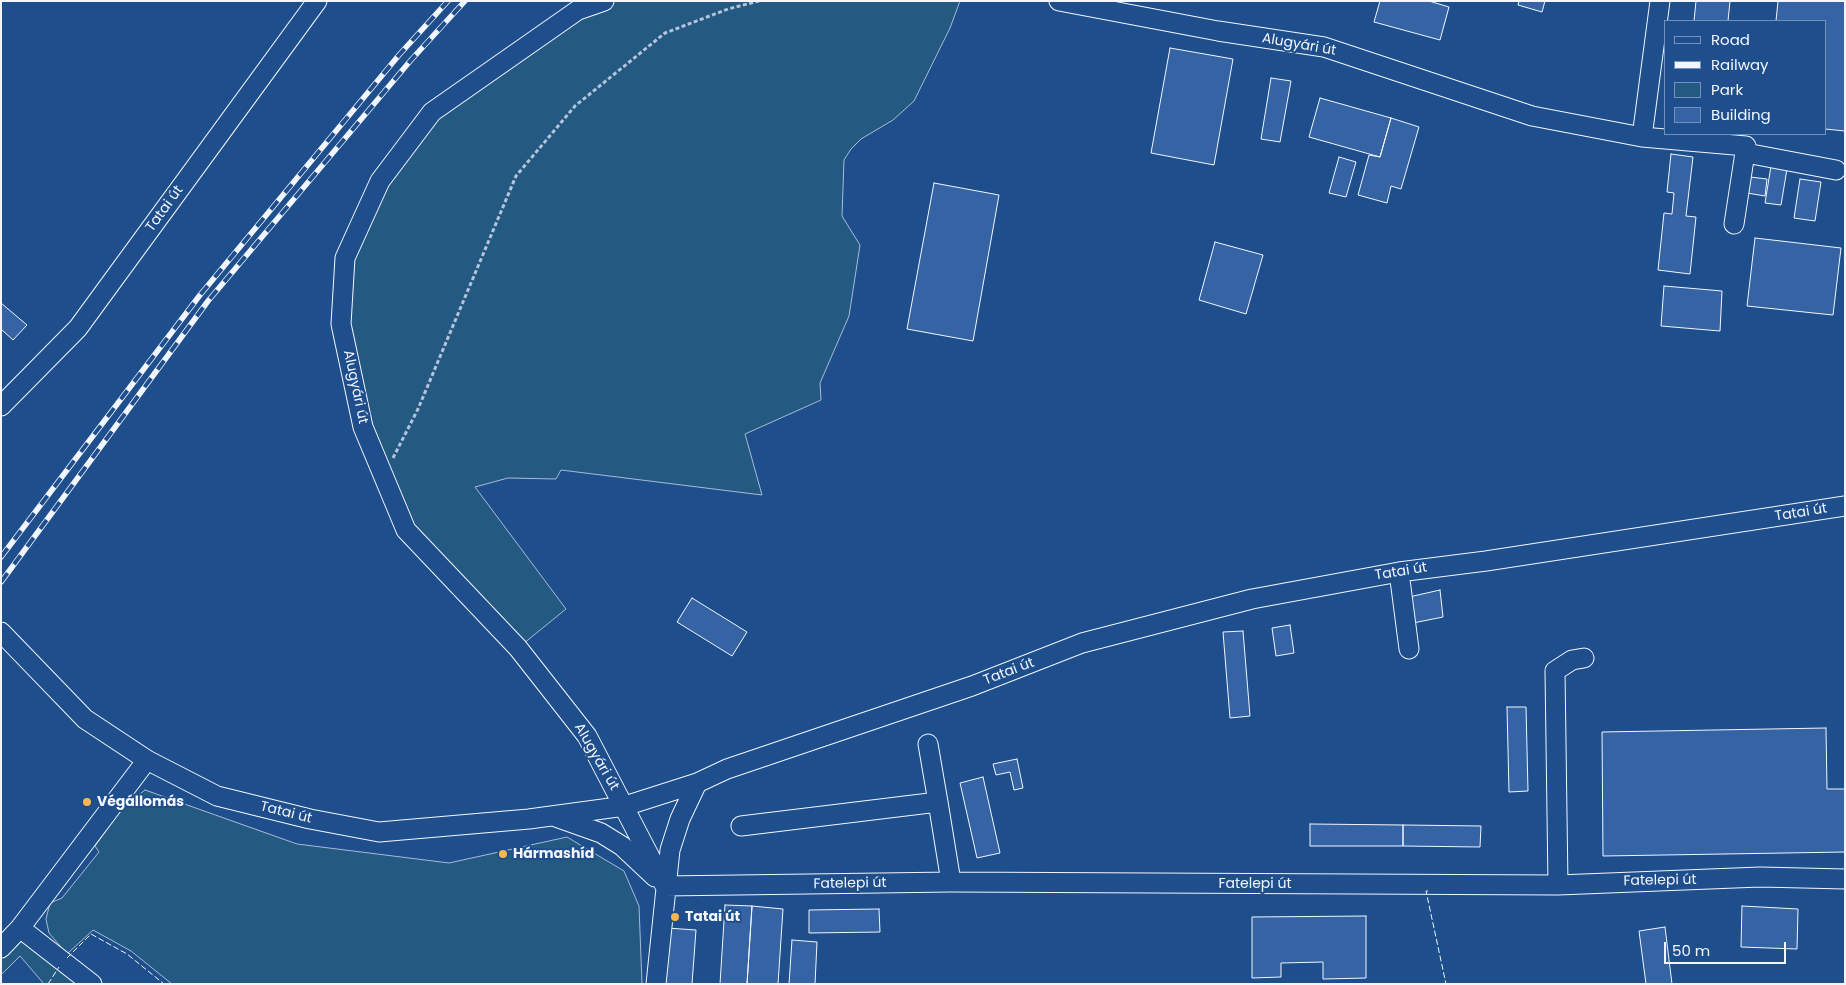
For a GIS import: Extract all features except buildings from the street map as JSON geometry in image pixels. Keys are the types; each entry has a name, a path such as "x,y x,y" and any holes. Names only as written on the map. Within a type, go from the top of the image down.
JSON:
{"street":[{"name":"Tatai út","path":"1,406 78,328 317,1"},
{"name":"Alugyári út","path":"604,1 578,10 432,112 380,181 345,258 341,324 363,427 406,530 518,648 587,736 665,886"},
{"name":"Alugyári út","path":"1059,1 1095,4 1218,31 1324,47 1532,116 1642,137 1746,146 1746,153"},
{"path":"1642,137 1660,1"},
{"path":"1734,224 1746,153 1836,170"},
{"name":"Tatai út","path":"1,632 85,719 147,760 217,796 310,819 379,832 529,819 625,806 697,783 727,769 972,686 1082,644 1252,599 1400,572 1495,560 1845,506"},
{"path":"1400,572 1409,649"},
{"path":"1558,885 1555,671 1572,660 1584,658"},
{"path":"928,744 951,882"},
{"path":"1,948 20,928 147,760"},
{"path":"656,984 670,850 680,819 697,783"},
{"path":"741,826 938,802"},
{"path":"552,815 601,833 622,846 665,886"},
{"name":"Fatelepi út","path":"665,886 951,882 1558,885 1760,877 1845,880"},
{"path":"20,928 92,984"}],"path":[{"path":"383,475 418,409 516,176 575,106 665,33 728,9 759,1"}],"green space":[{"path":"604,1 960,1 950,28 914,101 893,120 861,139 844,160 842,216 860,245 849,316 820,383 821,400 745,434 762,495 561,470 556,479 508,478 475,487 566,609 518,648 406,530 383,475 341,324 345,258 432,112"},
{"path":"145,790 297,844 449,863 567,837 624,871 639,906 642,984 172,984 131,951 93,930 67,954 49,933 46,919 50,903 62,898 99,852 95,846 123,807"},
{"path":"17,939 29,939 87,984 44,984 20,956 1,975 1,949"}],"railway":[{"path":"1,557 200,295 399,55 448,1"},
{"path":"1,582 208,301 411,60 465,1"}],"fence":[{"path":"1428,891 1426,891 1446,984"},
{"path":"67,958 91,934 127,954 164,984"},
{"path":"48,984 59,967"}],"place":[{"name":"Végállomás","path":"87,802"},
{"name":"Hármashíd","path":"503,854"},
{"name":"Tatai út","path":"675,917"}]}
